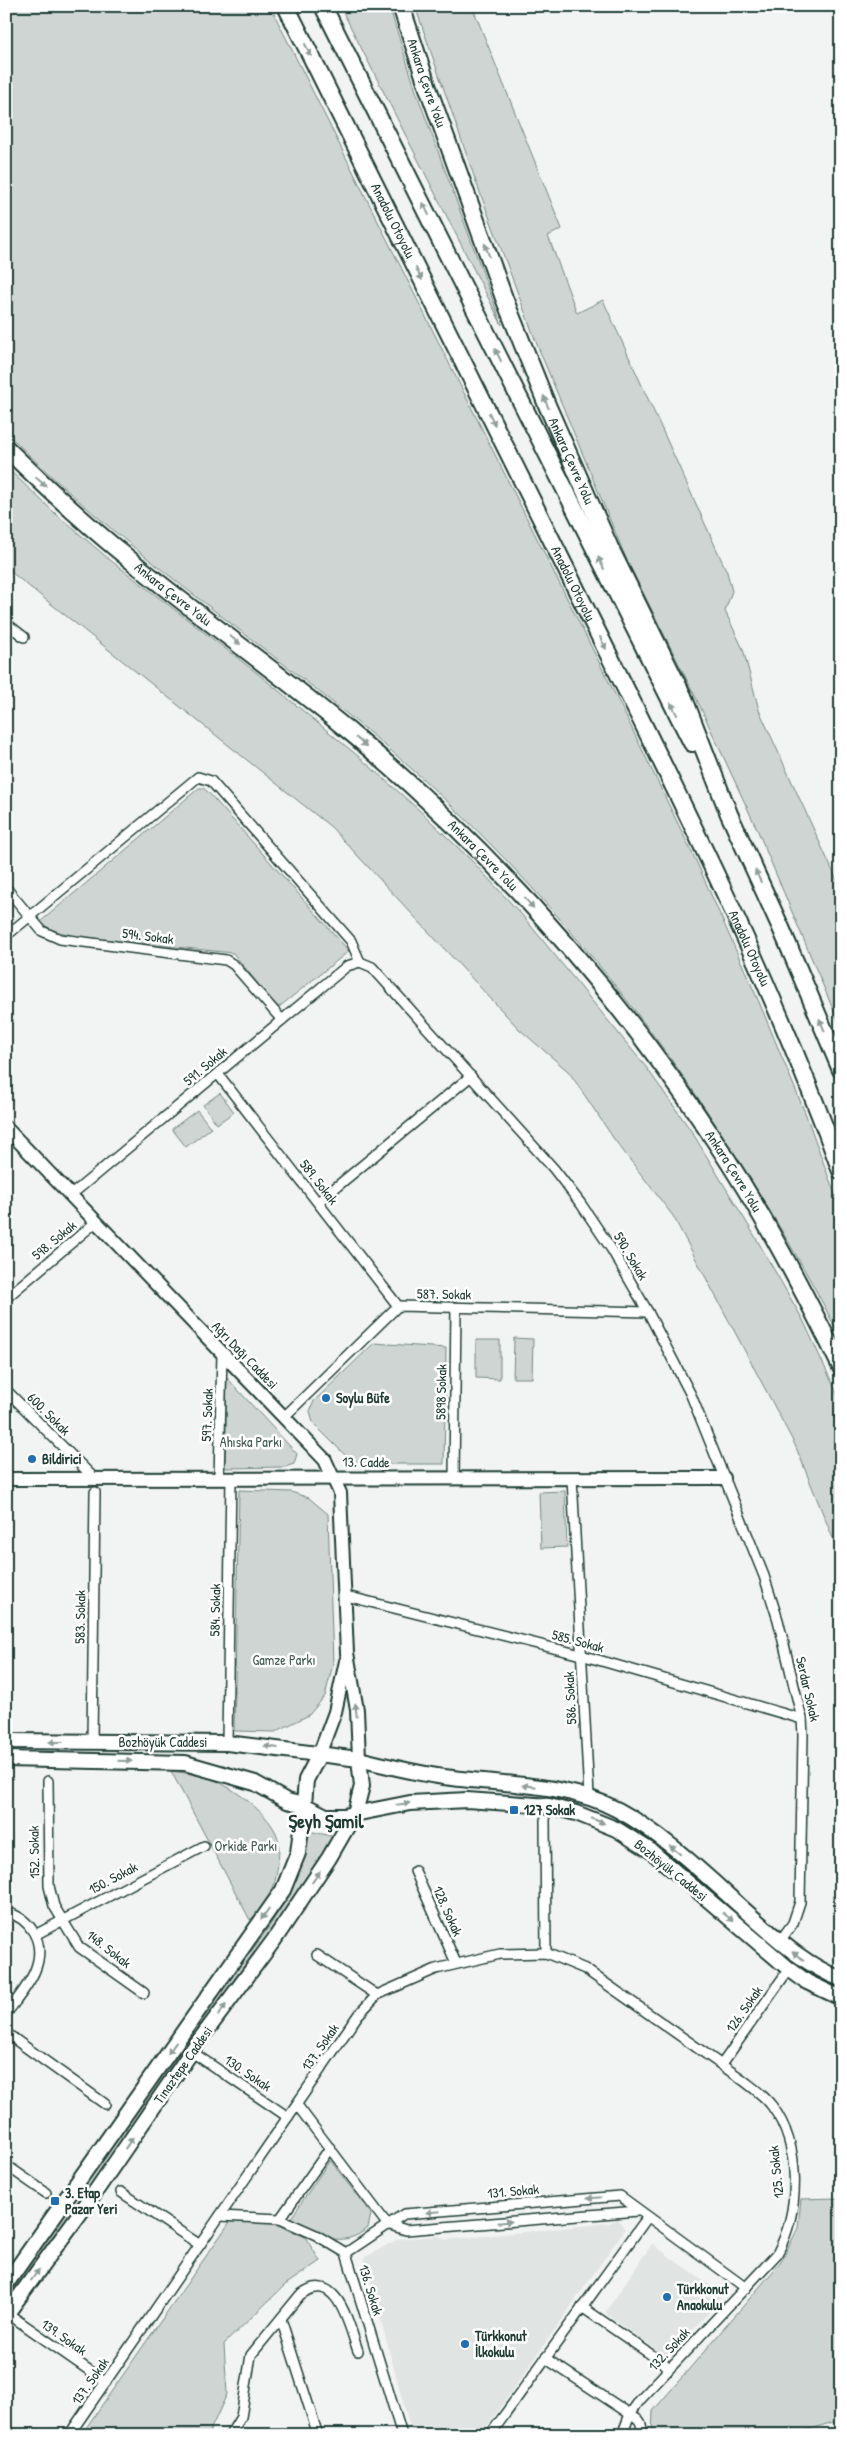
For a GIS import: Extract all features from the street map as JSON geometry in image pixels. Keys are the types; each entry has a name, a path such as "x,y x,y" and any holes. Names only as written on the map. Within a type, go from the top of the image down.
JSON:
{"highway":[{"name":"Anadolu Otoyolu","path":"286,6 625,685 723,886 798,1058 841,1171"},
{"path":"323,6 674,709 729,814"},
{"name":"Ankara Çevre Yolu","path":"401,6 428,88 504,298 547,404 610,548 683,696 729,814 781,928 841,1070"},
{"name":"Ankara Çevre Yolu","path":"6,448 123,554 356,737 432,804 502,874 608,994 716,1142 799,1282 841,1367"}],"main road":[{"name":"Ağrı Dağı Caddesi","path":"6,1128 325,1460 334,1476 340,1493 347,1653 356,1710 359,1758"},
{"name":"13. Cadde","path":"6,1479 334,1476 724,1478"},
{"name":"Ağrı Dağı Caddesi","path":"319,1754 335,1712 347,1653"},
{"name":"Bozhöyük Caddesi","path":"6,1741 227,1743 271,1746 319,1754"},
{"path":"319,1754 359,1758 362,1786 356,1813 344,1816 326,1816 304,1805 306,1780 319,1754"},
{"name":"Bozhöyük Caddesi","path":"359,1758 442,1777 536,1787 589,1796 618,1810 655,1834 780,1941 810,1964 841,1979"},
{"name":"Bozhöyük Caddesi","path":"6,1759 185,1763 251,1782 287,1800 304,1805"},
{"name":"Bozhöyük Caddesi","path":"356,1813 410,1803 466,1800 549,1806 596,1820 616,1829 651,1851 789,1969 807,1982 841,1998"},
{"name":"Tınaztepe Caddesi","path":"6,2284 283,1890 298,1853 304,1805"},
{"name":"Tınaztepe Caddesi","path":"7,2314 91,2198 192,2052 274,1940 330,1858 356,1813"}],"street":[{"path":"6,623 24,637"},
{"path":"6,936 198,777 211,781 250,825 351,941 360,962"},
{"name":"594. Sokak","path":"6,888 42,931 60,939 226,960 234,966 282,1020"},
{"name":"591. Sokak","path":"70,1195 347,966 360,962"},
{"name":"590. Sokak","path":"360,962 372,967 554,1169 581,1204 612,1250 648,1312 691,1395 724,1478"},
{"name":"589. Sokak","path":"218,1074 398,1306"},
{"path":"318,1202 470,1076"},
{"name":"598. Sokak","path":"6,1298 96,1222"},
{"name":"587. Sokak","path":"284,1417 398,1306 648,1312"},
{"name":"5898 Sokak","path":"454,1477 456,1308"},
{"name":"597. Sokak","path":"222,1353 225,1478"},
{"name":"600. Sokak","path":"6,1390 94,1478"},
{"name":"584. Sokak","path":"225,1478 227,1743"},
{"name":"586. Sokak","path":"572,1478 589,1796"},
{"name":"Serdar Sokak","path":"724,1478 764,1576 778,1620 802,1719 804,1735 800,1902 798,1913 780,1941"},
{"name":"583. Sokak","path":"92,1742 96,1492"},
{"name":"585. Sokak","path":"346,1596 581,1655 802,1719"},
{"name":"152. Sokak","path":"48,1781 49,1886 54,1906 62,1920"},
{"path":"545,1820 546,1953"},
{"name":"150. Sokak","path":"35,1935 204,1846"},
{"name":"128. Sokak","path":"415,1871 456,1963"},
{"path":"6,1912 22,1920 35,1935 39,1950 37,1966 30,1980 6,2014"},
{"name":"148. Sokak","path":"62,1920 79,1946 144,1993"},
{"name":"137. Sokak","path":"69,2435 358,2015 377,1995 412,1979 456,1963 500,1954 546,1953 585,1969 722,2064"},
{"path":"317,1955 377,1995"},
{"name":"126. Sokak","path":"722,2064 789,1969"},
{"path":"6,2033 105,2104"},
{"name":"130. Sokak","path":"192,2052 288,2117"},
{"name":"125. Sokak","path":"722,2064 755,2089 771,2106 784,2129 792,2163 794,2190 790,2226 776,2254 746,2288"},
{"path":"297,2105 387,2224 406,2230 638,2211"},
{"path":"280,2219 330,2148"},
{"path":"6,2165 46,2193"},
{"path":"121,2192 200,2245"},
{"name":"131. Sokak","path":"346,2253 404,2214 620,2196 647,2218 746,2288"},
{"name":"136. Sokak","path":"220,2216 280,2219 316,2235 346,2253 402,2435"},
{"path":"490,2435 647,2218"},
{"path":"230,2435 240,2417 251,2355 300,2295 308,2289 327,2288 339,2300 358,2352"},
{"name":"132. Sokak","path":"622,2435 630,2414 670,2367 746,2288"},
{"path":"582,2307 670,2367"},
{"name":"139. Sokak","path":"7,2314 106,2382"},
{"path":"280,2319 318,2435"},
{"path":"545,2358 641,2421 642,2435"}],"shaded area":[{"name":"Türkkonut İlkokulu","path":"617,2219 625,2229 481,2435 412,2435 364,2258 398,2239 439,2236 445,2240 610,2223"},
{"name":"Türkkonut Anaokulu","path":"652,2244 720,2293 719,2302 666,2357 605,2313"}],"green space":[{"path":"6,6 270,6 620,704 697,863 759,1002 806,1115 841,1211 841,1340 793,1250 721,1132 631,1006 582,945 531,887 478,831 363,727 135,548 47,473 6,432"},
{"path":"340,6 389,6 417,94 502,325"},
{"path":"415,6 472,6 562,229 548,236 577,313 603,300 727,572 732,591 725,611 743,649 759,710 841,889 841,1028 757,829 696,698 628,563 538,347 476,182"},
{"path":"6,467 56,514 110,560 257,673 358,756 419,810 472,861 522,915 646,1067 692,1132 753,1233 803,1320 841,1402 841,1558 795,1445 673,1216 614,1139 569,1072 519,1029 331,827 6,568"},
{"path":"199,788 203,788 208,792 349,951 279,1007 275,1005 233,953 79,937 52,930 40,922"},
{"path":"220,1093 234,1112 217,1124 203,1105"},
{"path":"197,1110 211,1128 186,1147 172,1129"},
{"path":"514,1338 533,1339 532,1378 513,1378"},
{"path":"476,1340 500,1340 500,1379 476,1378"},
{"path":"374,1343 446,1348 444,1464 354,1464 313,1423 310,1411 314,1401"},
{"name":"Ahıska Parkı","path":"227,1378 297,1454 294,1464 285,1467 225,1468"},
{"name":"Gamze Parkı","path":"239,1490 291,1492 309,1498 328,1514 333,1664 325,1696 309,1715 275,1732 234,1731"},
{"path":"565,1491 567,1547 541,1548 539,1492"},
{"name":"Orkide Parkı","path":"171,1771 204,1777 227,1787 256,1808 276,1833 279,1857 274,1886 267,1904 250,1920"},
{"path":"308,1831 332,1836 316,1866 6,2307 6,2296 280,1909 294,1882"},
{"path":"330,2160 371,2214 368,2228 358,2235 338,2239 328,2238 289,2221"},
{"path":"801,2199 841,2199 841,2426 833,2422 792,2435 652,2435 653,2411 781,2262 798,2228"},
{"path":"232,2219 275,2224 305,2237 320,2261 285,2285 224,2344 227,2394 209,2433 81,2435"}],"place":[{"name":"Soylu Büfe","path":"326,1398"},
{"name":"Bildirici","path":"32,1459"},
{"name":"127 Sokak","path":"514,1810"},
{"name":"3. Etap Pazar Yeri","path":"55,2201"},
{"name":"Türkkonut Anaokulu","path":"667,2297"},
{"name":"Türkkonut İlkokulu","path":"465,2344"}],"district":[{"name":"Şeyh Şamil","path":"326,1821"}]}
